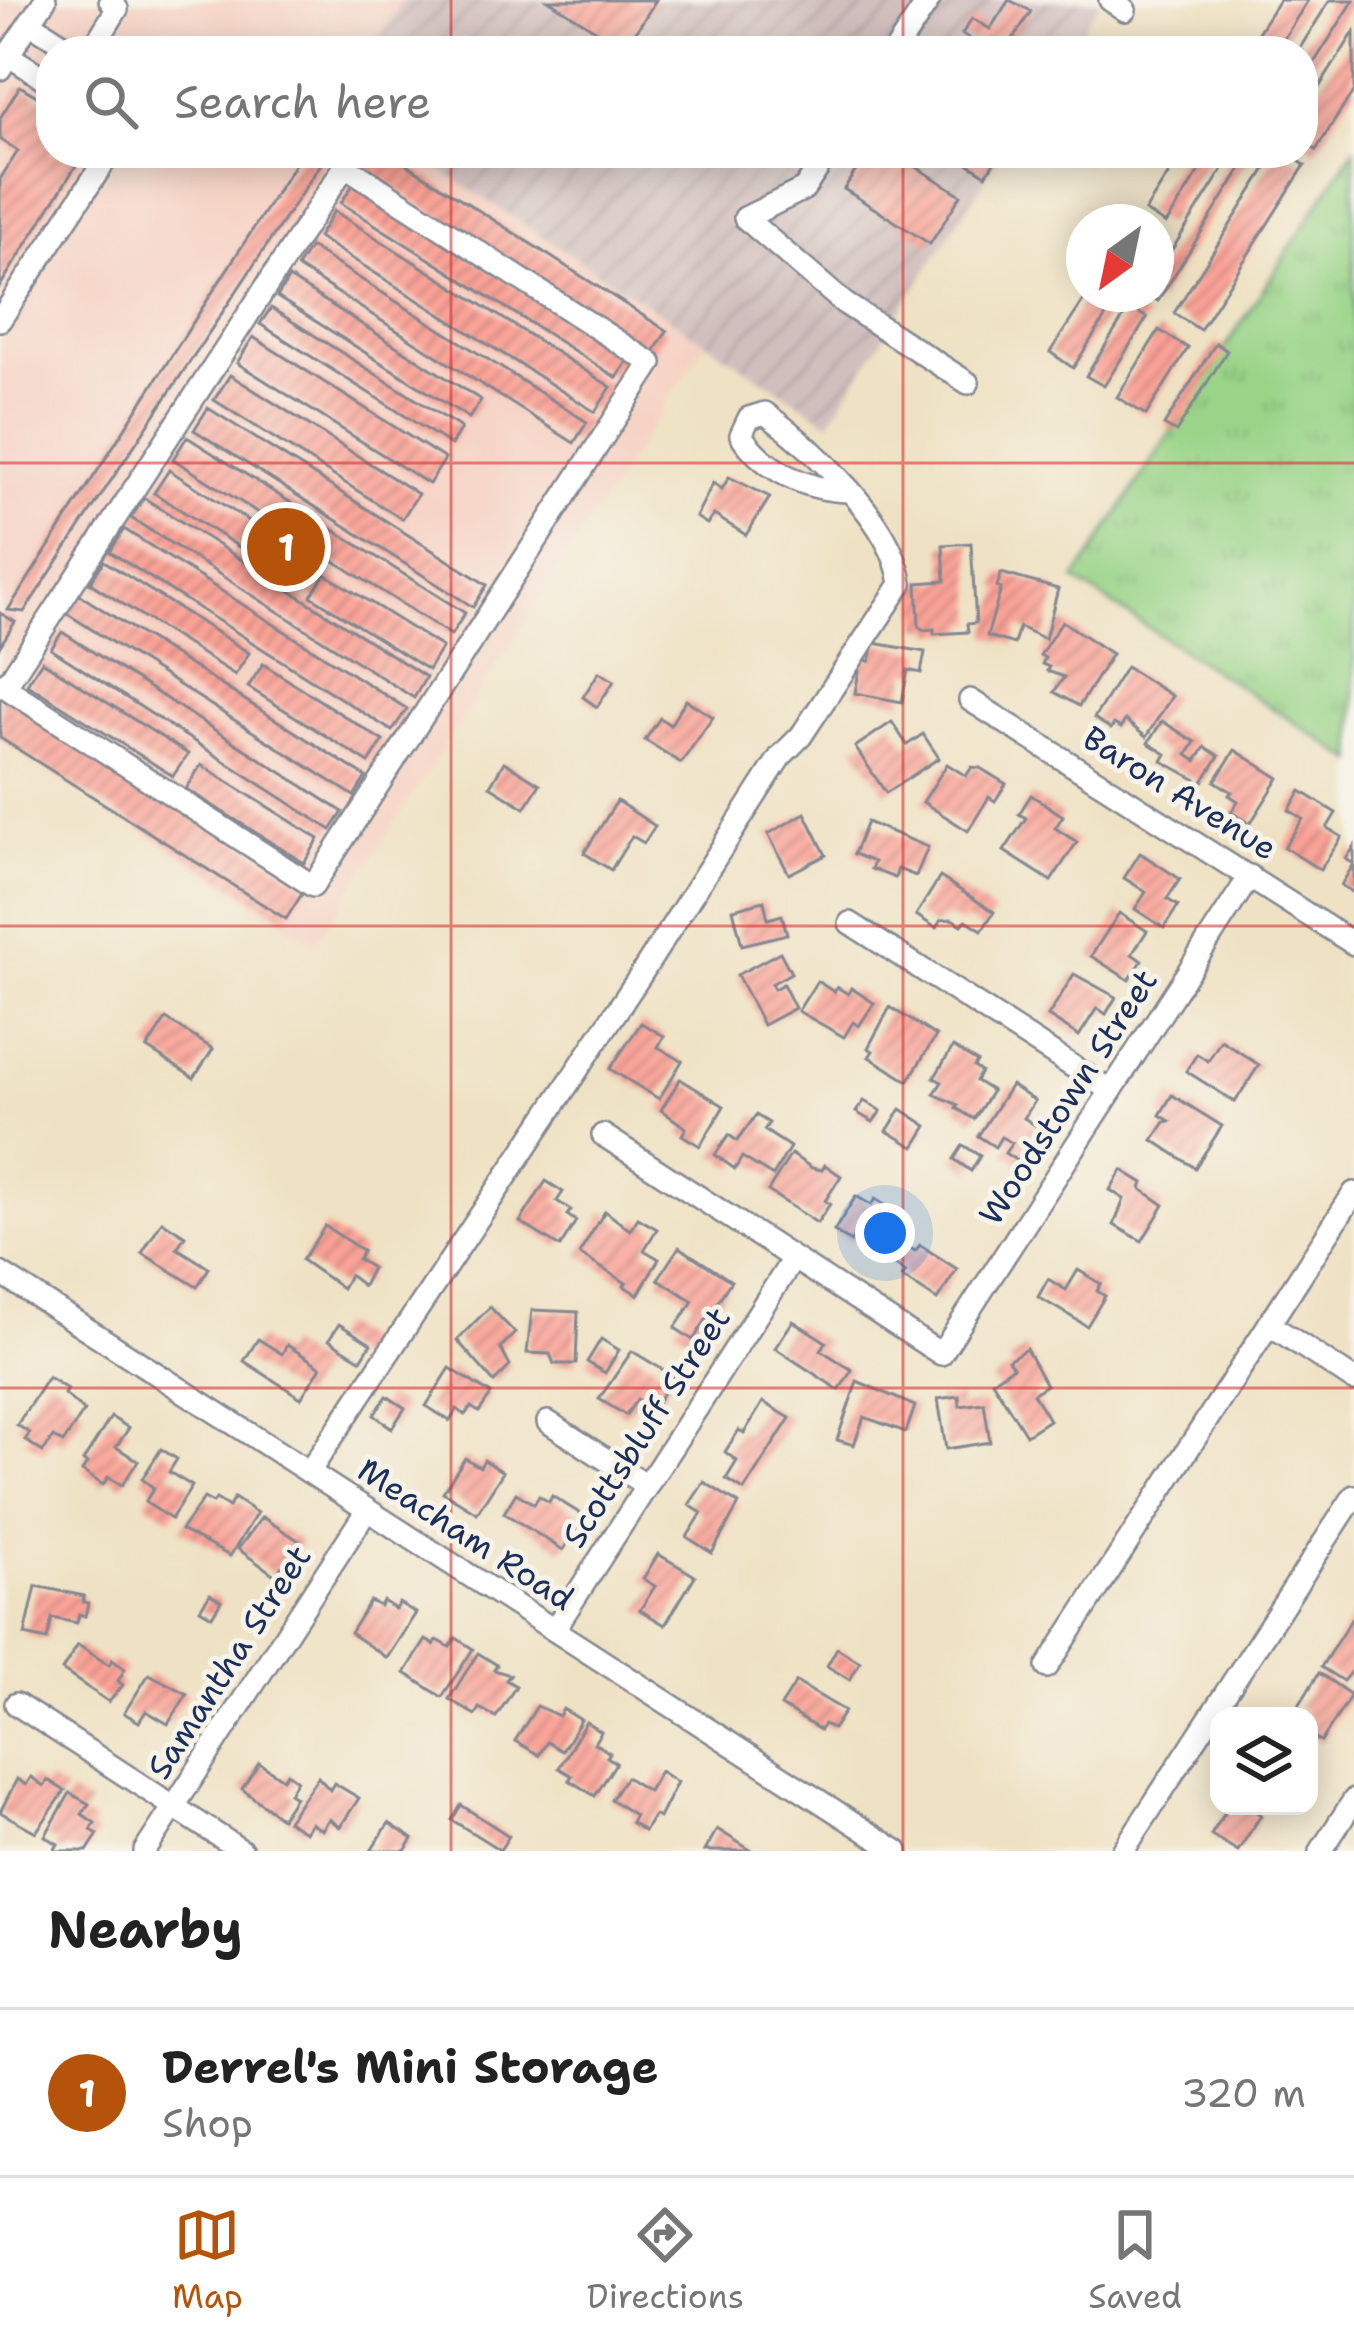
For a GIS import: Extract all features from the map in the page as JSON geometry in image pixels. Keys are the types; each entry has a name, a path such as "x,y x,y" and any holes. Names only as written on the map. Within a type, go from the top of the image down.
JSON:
{"street":[{"path":"36,76 4,62 45,0"},
{"path":"102,36 115,18 117,9 110,0"},
{"path":"905,36 929,0"},
{"path":"30,23 50,36"},
{"path":"0,320 100,168"},
{"path":"344,168 2,685 313,886 651,363 348,168"},
{"path":"818,168 804,189 745,218 844,303 968,383"},
{"path":"309,1472 627,996 780,757 801,736 901,584 898,563 879,528 847,491 792,433 766,413 748,418 741,435 751,449 791,479 821,490 847,491"},
{"name":"Baron Avenue","path":"970,700 1354,944"},
{"name":"Woodstown Street","path":"793,1259 941,1354 1250,876"},
{"path":"850,923 1111,1091"},
{"path":"603,1135 793,1259"},
{"path":"1047,1666 1354,1193"},
{"name":"Scottsbluff Street","path":"554,1630 793,1259"},
{"name":"Meacham Road","path":"0,1273 897,1851"},
{"path":"1269,1324 1354,1380"},
{"path":"548,1423 647,1486"},
{"path":"1123,1851 1354,1496"},
{"name":"Samantha Street","path":"146,1851 368,1510"},
{"path":"16,1704 242,1851"},
{"path":"1321,1851 1354,1800"}],"shaded area":[{"path":"0,0 403,0 380,36 36,36 36,168 437,168 706,342 316,944 0,740"},
{"path":"403,0 1101,0 1078,36 380,36"},
{"path":"437,168 992,168 829,422"}],"green space":[{"path":"1354,149 1354,761 1075,580"}],"building":[{"path":"548,0 656,0 633,36 605,36"},
{"path":"1009,0 1031,11 1015,36 962,34 972,18 990,29"},
{"path":"1279,0 1308,0 1285,36 1256,36"},
{"path":"1330,0 1354,0 1318,56 1318,36 1307,36"},
{"path":"1354,32 1354,90 1318,147 1318,89"},
{"path":"20,86 36,96 36,168 75,168 0,286 0,179 18,151 0,139 0,118"},
{"path":"292,168 318,168 24,612 8,610"},
{"path":"364,168 412,168 667,331 653,353"},
{"path":"857,168 918,168 961,195 930,244 844,189"},
{"path":"1172,168 1201,168 1174,211 1174,204 1149,204"},
{"path":"1224,168 1242,168 1174,276 1174,246"},
{"path":"1266,168 1303,168 1200,330 1174,313"},
{"path":"354,183 629,358 617,378 341,203"},
{"path":"334,211 611,387 595,412 318,237"},
{"path":"310,247 587,422 574,443 297,267"},
{"path":"289,278 481,400 469,418 277,297"},
{"path":"271,308 461,428 451,445 260,324"},
{"path":"1076,312 1109,312 1073,368 1050,352"},
{"path":"1127,312 1147,318 1104,386 1086,376"},
{"path":"1159,330 1188,348 1146,415 1117,397"},
{"path":"253,337 445,459 429,484 237,363"},
{"path":"1216,343 1227,351 1176,432 1164,425"},
{"path":"230,375 418,494 402,519 214,400"},
{"path":"208,408 487,585 473,607 194,430"},
{"path":"187,437 465,613 451,635 173,459"},
{"path":"169,470 310,560 296,583 154,493"},
{"path":"729,477 770,497 746,535 714,515 707,524 696,517 713,483 722,489"},
{"path":"144,498 426,677 414,698 131,518"},
{"path":"124,529 407,709 392,731 110,552"},
{"path":"971,543 976,623 967,624 968,632 924,630 919,627 917,583 945,581 943,545"},
{"path":"104,561 249,653 235,675 90,583"},
{"path":"1001,573 1058,589 1045,639 1019,627 1014,644 987,636"},
{"path":"325,574 442,647 428,670 311,596"},
{"path":"78,594 366,777 354,796 66,613"},
{"path":"0,613 15,622 0,646"},
{"path":"1062,621 1112,654 1079,706 1054,692 1064,677 1047,671 1040,655"},
{"path":"62,632 343,812 331,830 51,649"},
{"path":"874,643 925,652 921,673 908,670 902,702 855,693 861,660 870,661"},
{"path":"42,661 188,754 173,776 27,684"},
{"path":"263,664 383,741 369,763 248,687"},
{"path":"1126,667 1172,696 1146,737 1125,720 1121,728 1114,724 1111,729 1094,718"},
{"path":"599,672 614,681 597,707 583,697"},
{"path":"0,691 307,886 286,919 0,738"},
{"path":"686,700 713,717 681,763 645,740 660,718 670,725"},
{"path":"1162,721 1195,742 1187,755 1196,761 1205,747 1219,756 1202,783 1162,761 1166,754 1148,743"},
{"path":"892,722 907,745 923,734 939,758 886,793 855,747"},
{"path":"1235,750 1279,778 1250,824 1231,812 1238,801 1215,781"},
{"path":"504,762 540,784 525,808 490,786"},
{"path":"947,764 966,776 972,767 980,768 1006,784 995,801 989,797 968,831 923,802"},
{"path":"201,765 319,839 304,863 186,789"},
{"path":"1301,791 1336,813 1327,828 1342,837 1320,870 1284,847 1303,819 1289,810"},
{"path":"1031,795 1063,816 1055,828 1077,842 1051,881 1004,851 1026,818 1019,814"},
{"path":"617,801 655,826 644,843 632,836 611,870 584,853"},
{"path":"805,813 826,855 789,874 768,834"},
{"path":"867,822 928,847 916,876 898,869 895,878 871,869 874,862 854,854"},
{"path":"1140,853 1180,879 1167,899 1178,906 1164,928 1135,909 1146,892 1124,878"},
{"path":"1354,864 1354,893 1341,885"},
{"path":"940,877 994,912 982,930 966,920 962,925 952,919 941,920 936,928 916,915"},
{"path":"764,901 768,919 782,915 787,934 742,945 733,909"},
{"path":"1119,913 1147,931 1132,954 1142,961 1129,980 1091,956"},
{"path":"780,952 791,973 771,984 774,989 783,984 795,1008 763,1025 737,975"},
{"path":"1074,974 1116,997 1106,1014 1097,1008 1079,1036 1048,1016"},
{"path":"817,981 834,992 837,987 848,994 851,988 874,1003 859,1026 853,1022 844,1037 798,1011"},
{"path":"890,1007 936,1036 908,1081 869,1057 873,1051 868,1048"},
{"path":"166,1019 213,1049 194,1078 147,1048"},
{"path":"641,1023 664,1036 658,1047 682,1061 659,1099 610,1069"},
{"path":"1221,1040 1259,1065 1235,1102 1186,1071 1197,1054 1208,1061"},
{"path":"953,1047 977,1062 974,1067 981,1072 976,1081 992,1091 974,1119 934,1094 942,1082 934,1078"},
{"path":"680,1079 724,1106 700,1146 682,1135 686,1128 661,1110"},
{"path":"1011,1085 1035,1101 1024,1118 1041,1129 1020,1163 1005,1153 1012,1143 1001,1137 995,1147 978,1136"},
{"path":"1172,1095 1222,1126 1195,1168 1153,1140 1170,1121 1160,1115"},
{"path":"864,1101 881,1111 873,1122 856,1112"},
{"path":"901,1109 927,1126 914,1147 887,1131"},
{"path":"756,1115 769,1123 764,1130 790,1147 773,1176 742,1157 735,1169 715,1155 729,1135 737,1141"},
{"path":"963,1145 980,1156 971,1171 954,1159"},
{"path":"791,1154 812,1168 822,1170 825,1165 841,1176 817,1223 768,1191"},
{"path":"1122,1170 1164,1205 1142,1241 1114,1225 1124,1199 1110,1190"},
{"path":"546,1181 563,1192 557,1201 571,1210 567,1215 576,1221 560,1247 520,1222"},
{"path":"856,1196 871,1205 875,1199 888,1207 884,1214 903,1224 885,1252 856,1233 851,1242 834,1231"},
{"path":"605,1211 630,1230 638,1218 657,1229 644,1250 659,1259 638,1295 579,1254"},
{"path":"162,1221 185,1236 177,1248 209,1268 197,1287 142,1253"},
{"path":"325,1226 363,1251 358,1259 372,1268 363,1286 349,1275 342,1288 302,1260"},
{"path":"900,1241 915,1251 920,1245 957,1269 937,1300 902,1277 906,1272 888,1260"},
{"path":"679,1247 731,1281 693,1340 675,1328 693,1301 658,1279"},
{"path":"1078,1270 1101,1284 1097,1291 1105,1296 1087,1326 1038,1297 1048,1279 1066,1290"},
{"path":"490,1307 515,1333 500,1348 510,1366 494,1382 457,1340"},
{"path":"532,1310 578,1312 576,1364 554,1364 550,1354 527,1353"},
{"path":"793,1321 826,1342 821,1350 852,1370 839,1390 775,1348"},
{"path":"339,1324 371,1344 361,1360 329,1340"},
{"path":"258,1339 282,1354 287,1345 321,1367 301,1398 244,1361"},
{"path":"601,1339 619,1350 605,1373 587,1362"},
{"path":"1026,1349 1046,1385 1033,1394 1049,1420 1026,1435 992,1381 1013,1367 1008,1360"},
{"path":"632,1351 673,1376 653,1409 637,1399 626,1415 599,1399"},
{"path":"450,1368 491,1394 479,1412 471,1407 465,1415 457,1409 450,1421 426,1406"},
{"path":"48,1377 67,1389 64,1394 84,1411 63,1443 53,1437 43,1452 25,1440 30,1433 17,1425"},
{"path":"857,1381 915,1406 906,1432 864,1417 854,1445 837,1440"},
{"path":"387,1396 405,1408 392,1428 374,1415"},
{"path":"959,1396 960,1406 984,1403 990,1442 946,1449 938,1399"},
{"path":"763,1402 790,1418 744,1490 726,1479 737,1461 725,1452 739,1430 744,1433"},
{"path":"111,1417 129,1428 116,1447 138,1461 122,1485 108,1477 103,1485 82,1471 87,1463 83,1461"},
{"path":"161,1449 177,1459 169,1472 192,1486 171,1519 145,1502 154,1488 142,1479"},
{"path":"465,1458 480,1467 484,1460 503,1472 477,1513 443,1492"},
{"path":"704,1482 739,1504 712,1553 687,1537 702,1513 689,1505"},
{"path":"516,1493 534,1504 539,1496 549,1502 552,1496 584,1516 563,1550 504,1513"},
{"path":"204,1498 229,1507 234,1498 257,1513 230,1556 181,1530"},
{"path":"262,1517 301,1542 294,1553 301,1557 292,1572 281,1567 276,1576 238,1549"},
{"path":"658,1554 695,1576 665,1625 640,1610 655,1586 643,1579"},
{"path":"36,1586 84,1596 83,1602 88,1603 85,1616 79,1614 77,1623 52,1618 47,1640 25,1635"},
{"path":"210,1594 221,1601 212,1616 200,1609"},
{"path":"370,1601 380,1606 383,1601 395,1609 399,1603 416,1613 387,1658 350,1633"},
{"path":"1354,1615 1354,1668 1343,1681 1321,1667"},
{"path":"456,1638 473,1649 442,1697 405,1673 426,1640 450,1647"},
{"path":"78,1645 109,1665 112,1660 125,1669 118,1681 123,1685 109,1702 62,1670"},
{"path":"837,1648 860,1662 850,1680 827,1666"},
{"path":"478,1653 497,1665 494,1670 510,1675 506,1680 516,1686 496,1717 479,1708 475,1715 449,1699"},
{"path":"1319,1673 1351,1695 1321,1742 1318,1707 1298,1707"},
{"path":"149,1674 187,1694 168,1724 146,1711 139,1722 124,1713"},
{"path":"796,1682 845,1711 833,1729 824,1724 820,1730 781,1706"},
{"path":"537,1706 559,1716 563,1709 581,1720 562,1751 547,1742 539,1755 515,1741"},
{"path":"586,1722 601,1732 594,1743 616,1763 595,1796 559,1768"},
{"path":"259,1763 283,1779 287,1773 297,1780 289,1793 295,1797 281,1818 242,1789"},
{"path":"660,1771 677,1782 659,1818 654,1815 644,1831 631,1822 635,1815 611,1800 626,1777 648,1791"},
{"path":"31,1777 44,1786 48,1780 65,1791 36,1832 0,1812 17,1779 26,1785"},
{"path":"318,1777 330,1790 334,1783 359,1798 340,1827 329,1819 322,1830 311,1823 305,1832 287,1821"},
{"path":"70,1793 89,1804 82,1814 95,1823 91,1830 98,1834 87,1851 54,1851 58,1844 45,1836"},
{"path":"461,1805 509,1836 500,1850 452,1820"},
{"path":"1223,1815 1261,1815 1238,1851 1211,1835"},
{"path":"389,1823 413,1839 405,1851 371,1851"},
{"path":"717,1829 752,1851 705,1851"}],"place":[{"name":"Derrel's Mini Storage","path":"286,547"}]}
